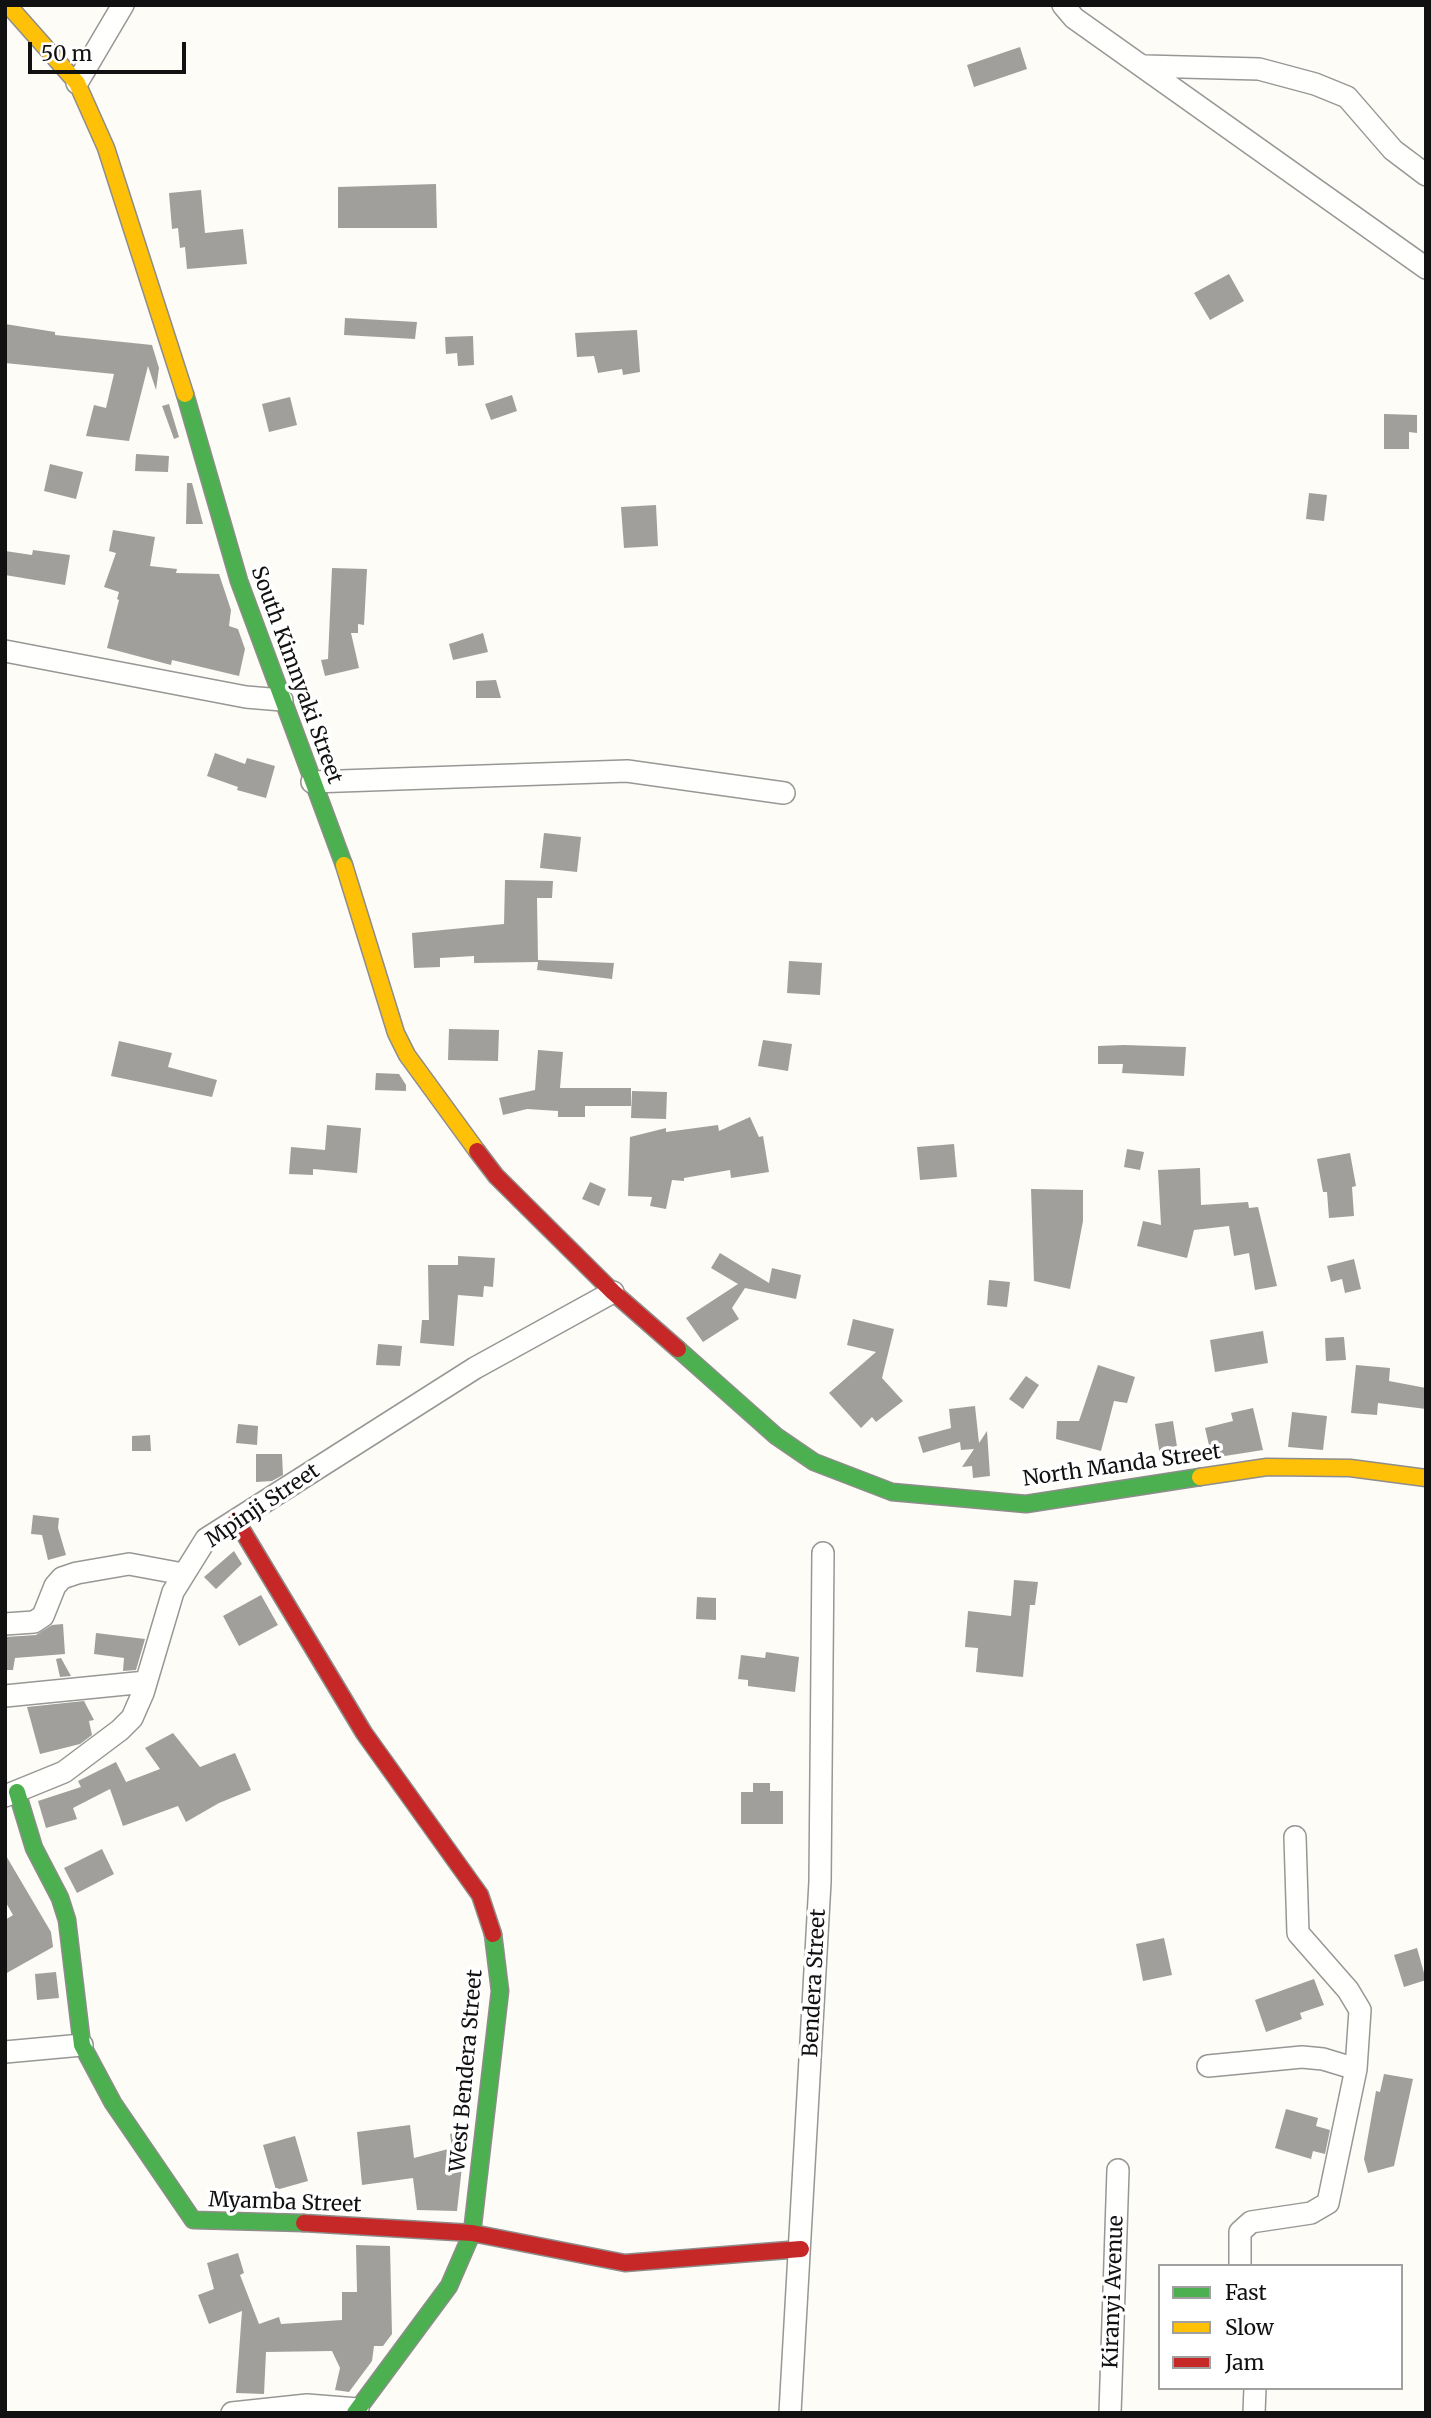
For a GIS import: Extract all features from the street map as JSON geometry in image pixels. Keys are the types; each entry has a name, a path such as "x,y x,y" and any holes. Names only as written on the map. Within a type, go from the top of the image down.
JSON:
{"street":[{"name":"South Kimnyaki Street","path":"8,5 77,83 106,148 135,233 239,581 361,913 388,1010 407,1055 496,1176 633,1310"},
{"path":"77,83 123,5"},
{"path":"1063,5 1074,18 1426,268"},
{"path":"1145,66 1259,69 1315,83 1347,97 1404,161 1426,174"},
{"path":"5,651 282,701"},
{"path":"313,782 627,771 784,793"},
{"name":"Mpinji Street","path":"11,1794 64,1772 132,1718 173,1592 206,1539 475,1368 613,1292"},
{"name":"North Manda Street","path":"633,1310 776,1436 814,1462 892,1492 1026,1504 1267,1467 1350,1468 1426,1478"},
{"name":"West Bendera Street","path":"236,1520 364,1733 480,1895 491,1919 500,1991 472,2233 449,2286 357,2411"},
{"name":"Bendera Street","path":"790,2413 820,1882 823,1553"},
{"path":"5,1624 34,1622 43,1616 55,1586 62,1578 77,1573 129,1564 183,1574"},
{"path":"5,1696 145,1682"},
{"name":"Myamba Street","path":"11,1794 67,1920 82,2045 114,2103 193,2220 246,2220 472,2233 625,2263 801,2249"},
{"path":"1240,2264 1240,2232 1251,2221 1311,2213 1328,2203 1356,2069 1360,2010 1348,1990 1298,1933 1295,1837"},
{"path":"5,2052 82,2045"},
{"path":"1208,2066 1302,2057 1323,2059 1356,2069"},
{"name":"Kiranyi Avenue","path":"1110,2413 1118,2171"},
{"path":"1254,2413 1255,2390"},
{"path":"232,2413 307,2404 357,2411"}],"building":[{"path":"1020,47 1027,69 974,87 967,65"},
{"path":"436,184 437,228 338,228 338,187"},
{"path":"201,190 205,233 243,229 247,264 187,269 185,247 180,248 178,228 172,229 169,193"},
{"path":"1229,274 1244,301 1210,320 1194,293"},
{"path":"345,318 417,322 415,339 344,335"},
{"path":"5,324 55,332 55,335 152,345 159,368 156,390 148,366 129,441 86,436 94,405 106,408 114,374 5,363"},
{"path":"637,330 640,372 623,375 622,369 598,373 594,356 577,357 575,333"},
{"path":"473,336 474,365 458,366 457,353 446,354 445,337"},
{"path":"512,395 517,411 491,420 485,404"},
{"path":"290,397 297,425 269,432 262,404"},
{"path":"169,404 179,437 174,439 162,406"},
{"path":"1384,414 1417,415 1417,433 1409,432 1409,449 1384,449"},
{"path":"136,454 169,456 168,472 135,471"},
{"path":"50,464 83,472 76,499 44,491"},
{"path":"187,483 192,483 203,524 186,524"},
{"path":"1309,493 1327,495 1324,521 1306,519"},
{"path":"656,505 658,546 624,548 621,507"},
{"path":"113,530 155,537 150,566 177,569 176,573 219,574 231,610 229,626 238,629 245,649 239,676 172,660 171,665 107,648 119,600 119,592 104,587 116,553 109,551"},
{"path":"33,550 70,555 65,585 5,575 5,551 32,555"},
{"path":"332,568 367,569 364,625 358,624 358,633 351,633 359,668 325,676 321,660 328,659"},
{"path":"483,633 488,652 453,660 449,644"},
{"path":"496,680 501,698 476,698 476,681"},
{"path":"215,753 245,764 247,758 275,766 266,798 237,790 238,787 207,776"},
{"path":"544,833 581,837 577,872 540,868"},
{"path":"505,880 553,881 552,898 537,898 538,960 614,963 612,979 537,970 538,962 474,963 474,956 440,958 440,967 414,968 412,933 504,924"},
{"path":"789,961 822,963 820,995 787,993"},
{"path":"449,1029 499,1030 498,1061 448,1060"},
{"path":"763,1040 792,1044 788,1071 758,1066"},
{"path":"119,1041 172,1053 168,1067 217,1080 212,1097 111,1076"},
{"path":"1098,1046 1186,1047 1184,1076 1122,1073 1123,1064 1098,1064"},
{"path":"538,1050 563,1052 560,1088 631,1088 631,1106 585,1106 585,1117 558,1117 558,1111 527,1109 503,1115 499,1098 535,1090"},
{"path":"376,1073 399,1074 406,1085 406,1091 375,1090"},
{"path":"632,1091 667,1092 666,1119 631,1118"},
{"path":"750,1117 759,1137 763,1136 769,1172 731,1178 730,1170 684,1178 684,1181 672,1180 666,1209 650,1206 652,1197 628,1196 630,1137 666,1128 666,1132 718,1125 719,1131"},
{"path":"327,1125 361,1128 357,1173 313,1169 313,1175 289,1174 291,1147 325,1150"},
{"path":"954,1144 957,1177 920,1180 917,1147"},
{"path":"1127,1149 1144,1152 1140,1170 1124,1167"},
{"path":"1350,1153 1356,1186 1352,1187 1354,1216 1329,1218 1327,1192 1323,1192 1317,1159"},
{"path":"1200,1168 1201,1205 1248,1202 1249,1208 1258,1207 1277,1286 1255,1290 1249,1253 1234,1256 1229,1226 1194,1230 1187,1258 1137,1246 1143,1221 1161,1225 1158,1170"},
{"path":"590,1182 606,1189 599,1206 582,1199"},
{"path":"1031,1189 1083,1190 1083,1221 1070,1289 1034,1281"},
{"path":"720,1253 769,1283 772,1268 801,1275 796,1299 745,1288 732,1308 739,1319 703,1342 686,1318 738,1284 711,1268"},
{"path":"458,1256 495,1258 493,1287 484,1286 483,1297 458,1295 454,1346 420,1343 422,1320 429,1320 428,1265 458,1265"},
{"path":"1354,1259 1361,1289 1345,1293 1342,1279 1331,1282 1327,1266"},
{"path":"989,1280 1010,1282 1007,1307 987,1305"},
{"path":"853,1319 894,1329 882,1378 903,1401 876,1422 872,1417 861,1428 829,1393 876,1352 847,1345"},
{"path":"1263,1331 1268,1363 1215,1372 1210,1340"},
{"path":"1344,1337 1346,1360 1326,1361 1325,1338"},
{"path":"378,1344 402,1346 400,1366 376,1365"},
{"path":"1098,1365 1135,1377 1127,1403 1114,1401 1101,1451 1056,1439 1057,1421 1079,1421"},
{"path":"1356,1365 1390,1368 1389,1381 1426,1388 1426,1409 1378,1403 1377,1415 1351,1413"},
{"path":"1026,1376 1039,1385 1023,1409 1009,1399"},
{"path":"975,1406 979,1443 987,1431 990,1476 973,1478 972,1466 962,1467 974,1449 961,1450 960,1442 923,1453 918,1437 951,1428 949,1409"},
{"path":"1253,1408 1263,1450 1212,1458 1205,1428 1233,1421 1231,1413"},
{"path":"1292,1412 1327,1416 1323,1450 1288,1447"},
{"path":"1173,1421 1178,1453 1160,1456 1155,1424"},
{"path":"238,1424 258,1426 257,1445 236,1443"},
{"path":"150,1435 151,1451 132,1451 132,1436"},
{"path":"256,1454 282,1454 283,1475 272,1481 256,1482"},
{"path":"33,1515 59,1518 58,1528 66,1555 48,1560 42,1535 31,1534"},
{"path":"234,1551 242,1564 216,1589 204,1577"},
{"path":"1014,1580 1038,1582 1035,1605 1030,1605 1023,1677 976,1672 978,1648 965,1647 968,1611 1011,1616"},
{"path":"261,1595 278,1625 239,1646 223,1616"},
{"path":"697,1597 716,1598 716,1620 696,1619"},
{"path":"63,1624 65,1654 15,1658 13,1670 5,1670 5,1637 36,1635 52,1625"},
{"path":"96,1633 145,1639 136,1670 123,1671 124,1658 94,1654"},
{"path":"766,1652 799,1657 795,1692 748,1686 748,1680 738,1679 741,1655 765,1658"},
{"path":"61,1658 71,1676 60,1677 56,1659"},
{"path":"84,1701 94,1720 89,1721 92,1735 80,1744 40,1754 27,1707"},
{"path":"173,1733 200,1767 235,1753 251,1790 219,1803 186,1822 178,1806 123,1826 110,1789 73,1808 77,1819 46,1828 38,1801 81,1787 78,1781 116,1762 126,1782 160,1769 145,1748"},
{"path":"753,1783 770,1783 770,1791 783,1791 783,1824 741,1824 741,1792 753,1792"},
{"path":"102,1849 114,1874 77,1893 64,1868"},
{"path":"5,1854 51,1932 53,1947 5,1974 5,1920 13,1915 5,1901"},
{"path":"1164,1938 1172,1975 1143,1981 1136,1944"},
{"path":"1417,1948 1426,1980 1404,1987 1394,1955"},
{"path":"56,1972 59,1998 37,2000 35,1974"},
{"path":"1314,1979 1324,2005 1300,2013 1302,2019 1266,2032 1255,2000"},
{"path":"1384,2074 1413,2079 1394,2166 1368,2173 1364,2159 1376,2091 1380,2092"},
{"path":"1286,2109 1318,2118 1316,2126 1330,2130 1325,2154 1313,2151 1311,2159 1275,2148"},
{"path":"410,2125 414,2158 452,2148 450,2134 466,2131 457,2211 417,2210 413,2178 362,2185 357,2132"},
{"path":"295,2136 308,2181 276,2190 263,2145"},
{"path":"356,2245 390,2246 392,2334 383,2346 374,2346 372,2361 349,2392 335,2390 340,2368 332,2351 266,2352 264,2394 236,2393 242,2311 209,2324 198,2295 214,2289 207,2263 238,2253 244,2273 240,2275 259,2324 279,2317 281,2324 342,2320 342,2292 357,2292"}],"traffic: fast":[{"path":"185,394 239,581 344,865"},
{"path":"678,1349 776,1436 814,1462 892,1492 1026,1504 1200,1477"},
{"path":"17,1792 34,1848 60,1898 67,1920 82,2045 113,2103 193,2220 304,2223"},
{"path":"355,2413 449,2286 472,2233 500,1991 493,1934"}],"traffic: slow":[{"path":"8,5 77,83 106,148 185,394"},
{"path":"344,865 396,1033 407,1055 477,1151"},
{"path":"1200,1477 1267,1467 1350,1468 1426,1478"}],"traffic: jam":[{"path":"477,1151 496,1176 613,1292 678,1349"},
{"path":"236,1520 364,1733 480,1895 493,1934"},
{"path":"304,2223 472,2233 625,2263 801,2249"}]}
